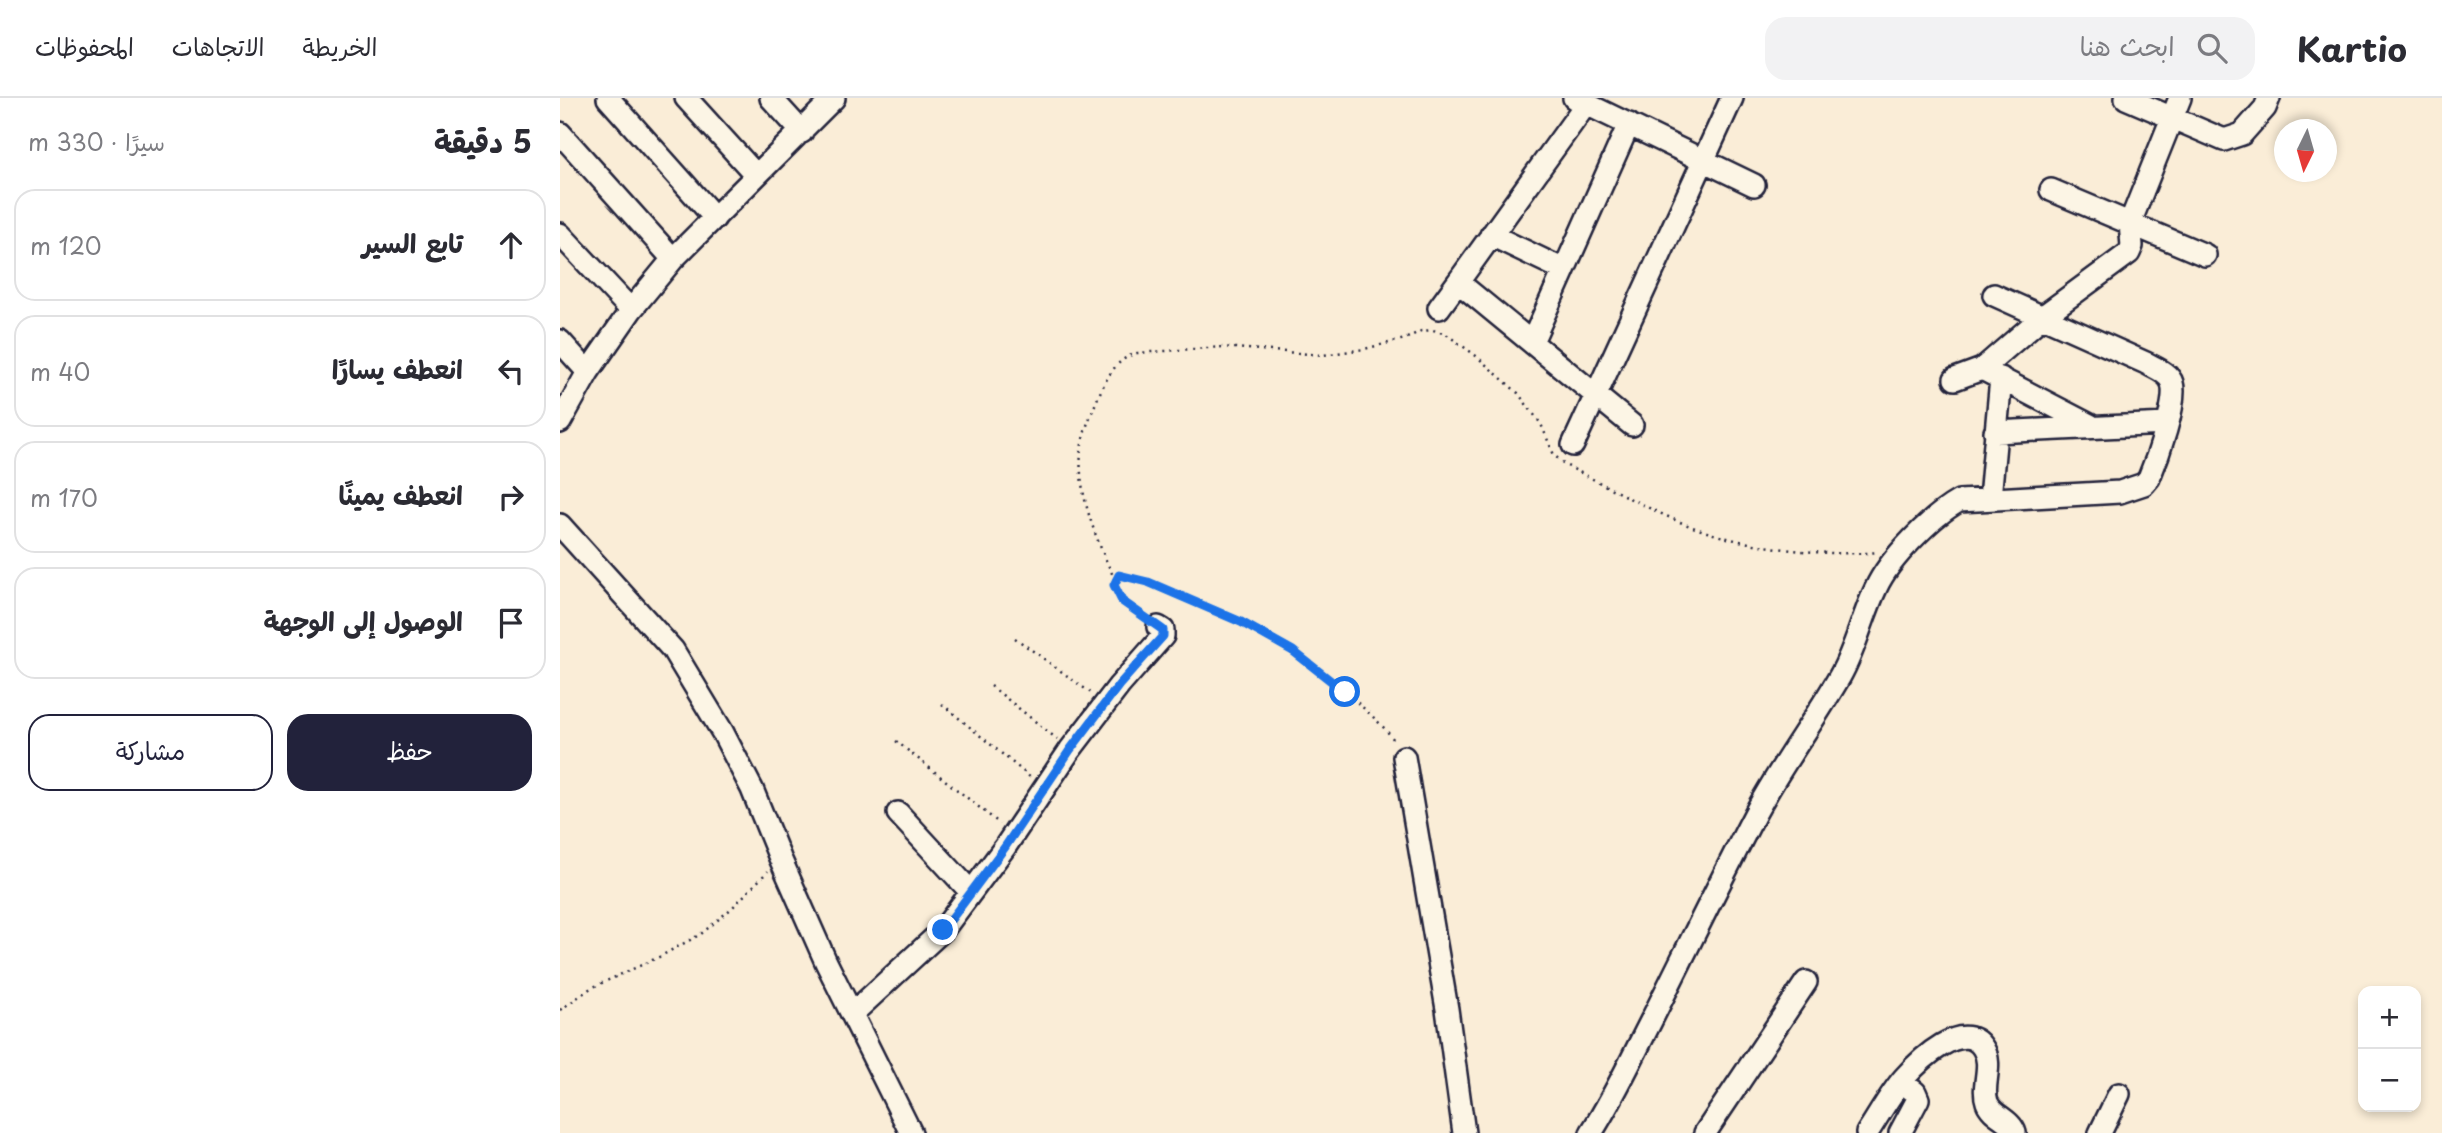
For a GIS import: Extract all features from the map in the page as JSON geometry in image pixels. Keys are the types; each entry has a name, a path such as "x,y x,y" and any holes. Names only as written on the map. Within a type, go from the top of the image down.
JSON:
{"street":[{"path":"608,98 715,218"},
{"path":"686,98 755,175"},
{"path":"771,98 802,132"},
{"path":"560,422 588,372 631,310 673,259 834,98"},
{"path":"1573,445 1732,98"},
{"path":"2126,98 2224,139 2242,134 2265,108 2269,98"},
{"path":"1990,498 1995,432 1992,374 2042,317 2129,253 2132,246 2130,223 2180,98"},
{"path":"1439,308 1580,101 1754,185"},
{"path":"1532,342 1629,124"},
{"path":"560,133 673,259"},
{"path":"2051,190 2204,255"},
{"path":"560,234 631,310"},
{"path":"1491,235 1564,270"},
{"path":"1458,282 1632,425"},
{"path":"1591,1133 1623,1076 1757,811 1787,758 1841,674 1875,588 1907,547 1946,508 1959,501 2120,492 2144,484 2149,478 2167,424 2172,394 2172,384 2168,376 2146,363 1994,295"},
{"path":"560,341 588,372"},
{"path":"1955,379 1992,374 2092,426"},
{"path":"1995,432 2167,424"},
{"path":"560,525 673,650 723,733 752,789 780,858 852,1014 911,1133"},
{"path":"852,1014 943,930 1070,750 1163,636 1163,630 1158,627"},
{"path":"1404,757 1447,1009 1464,1133"},
{"path":"898,813 971,892"},
{"path":"1705,1133 1806,982"},
{"path":"1867,1133 1901,1082 1943,1044 1963,1036 1973,1038 1985,1050 1987,1104 2010,1124 2015,1133"},
{"path":"1899,1133 1918,1099 1915,1091 1901,1082"},
{"path":"2100,1133 2119,1094"}],"path":[{"path":"1158,627 1122,601 1115,590 1115,580 1100,548 1084,491 1081,452 1087,426 1104,385 1118,362 1124,357 1137,354 1222,346 1323,355 1364,349 1405,339 1421,331 1433,330 1446,334 1475,355 1518,393 1541,424 1554,455 1565,465 1670,517 1708,532 1805,550 1857,554 1907,547"},
{"path":"1115,580 1119,575 1148,582 1241,622 1293,651 1387,729 1404,757"},
{"path":"1015,638 1105,704"},
{"path":"991,686 1070,750"},
{"path":"942,704 1044,789"},
{"path":"896,741 1013,834"},
{"path":"560,1010 591,988 659,957 701,934 732,908 780,858"}],"route":[{"path":"943,930 1005,847 1070,750 1119,685 1163,636 1163,630 1122,601 1114,585 1119,575 1148,582 1241,622 1293,651 1345,692"}]}
